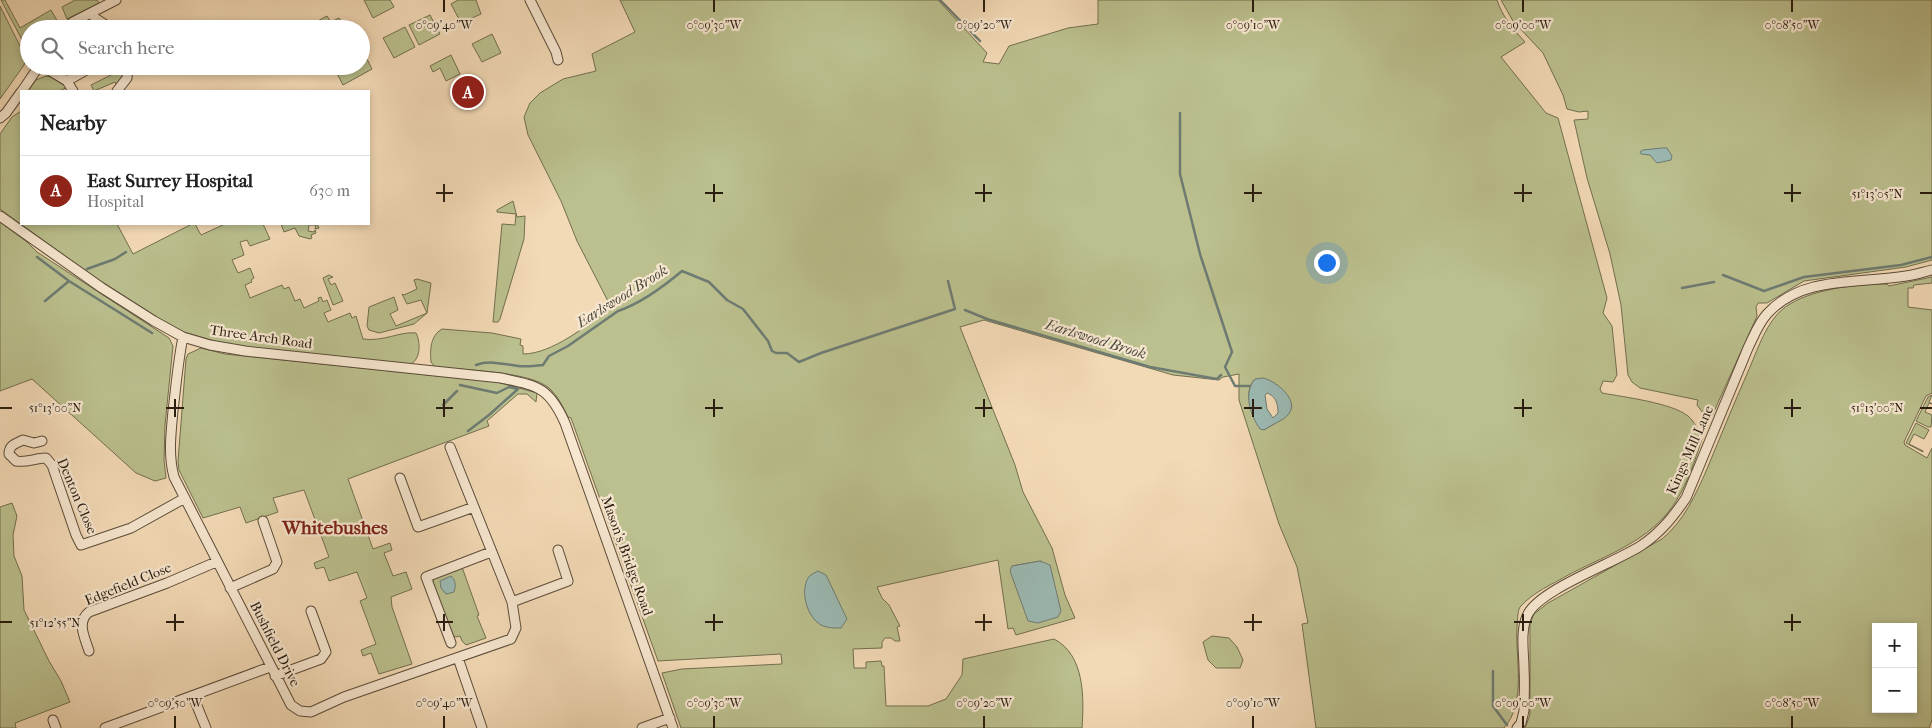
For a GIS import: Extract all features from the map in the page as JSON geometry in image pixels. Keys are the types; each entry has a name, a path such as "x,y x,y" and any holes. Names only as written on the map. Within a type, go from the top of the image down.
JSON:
{"street":[{"path":"77,20 116,0"},
{"path":"530,0 556,52 558,60"},
{"path":"91,13 98,20"},
{"path":"23,90 34,75"},
{"path":"57,75 67,81 72,90"},
{"path":"67,81 77,75"},
{"path":"118,90 124,85 128,75"},
{"path":"0,118 20,95"},
{"name":"Three Arch Road","path":"0,216 102,288 183,337 210,345 245,351 501,378 536,386 550,396"},
{"name":"Kings Mill Lane","path":"1518,728 1524,711 1524,626 1529,610 1550,594 1640,547 1658,534 1670,520 1686,498 1748,348 1759,324 1768,313 1779,303 1796,293 1825,284 1849,280 1906,276 1932,270"},
{"name":"Bushfield Drive","path":"183,337 177,366 170,447 170,463 174,477 270,667 291,705 300,712 311,712 344,697 511,639 516,628 512,602 450,447"},
{"name":"Mason's Bridge Road","path":"550,396 565,423 674,728"},
{"name":"Denton Close","path":"42,441 34,444 23,440 12,445 9,449 9,454 16,461 26,462 38,458 46,458 52,465 76,535 82,545 131,528 185,498"},
{"path":"400,478 418,527 474,507"},
{"path":"230,588 273,569 277,562 263,521"},
{"path":"512,602 568,581 558,550"},
{"path":"451,643 426,577 491,552"},
{"name":"Edgefield Close","path":"89,651 81,624 83,617 89,612 167,583 216,562"},
{"path":"275,676 321,659 326,652 311,611"},
{"path":"458,658 482,728"},
{"path":"105,728 270,667"},
{"path":"193,696 206,728"},
{"path":"642,728 670,718"}],"green space":[{"path":"1,0 5,0 20,28 20,36"},
{"path":"75,0 97,0 99,3 67,19 62,7"},
{"path":"364,0 390,0 394,7 373,18"},
{"path":"458,0 476,0 481,14 461,23 451,4"},
{"path":"620,0 938,0 987,53 983,62 999,64 1009,46 1068,28 1098,24 1098,0 1497,0 1508,22 1525,42 1501,57 1546,113 1558,118 1607,298 1603,313 1612,326 1617,375 1613,382 1603,381 1600,389 1602,393 1671,407 1688,416 1702,439 1690,474 1672,507 1647,533 1544,589 1520,607 1517,626 1518,693 1511,717 1504,728 1316,728 1302,624 1308,623 1297,567 1279,524 1239,400 1239,374 1223,377 1219,380 1173,375 984,320 960,327 1015,465 1023,492 1052,548 1065,595 1075,618 1016,635 1013,628 1008,629 998,560 877,587 900,626 897,627 900,641 885,638 882,642 882,648 853,649 854,668 866,668 866,662 881,661 882,666 884,666 886,706 928,706 946,699 962,675 963,659 1054,639 1072,655 1077,666 1082,691 1082,728 681,728 662,673 682,669 782,664 781,654 658,661 571,418 568,417 555,394 539,382 527,378 495,372 435,367 431,362 433,339 442,329 492,333 521,339 520,345 523,346 523,354 534,353 558,344 611,307 577,241 561,201 528,135 524,117 530,103 540,93 563,79 596,71 592,54 635,32","holes":["1255,379 1292,407 1282,419 1264,430 1250,404 1249,391","1041,561 1038,623 1012,566"]},
{"path":"1501,0 1932,0 1932,260 1906,267 1804,281 1767,303 1758,303 1756,307 1757,316 1712,416 1706,417 1697,405 1698,400 1640,388 1632,382 1628,375 1621,305 1610,254 1587,178 1574,120 1588,119 1588,111 1579,112 1567,109 1563,95 1543,53 1513,21"},
{"path":"0,6 20,46 20,71 0,99"},
{"path":"51,10 57,20 34,20"},
{"path":"430,15 440,34 419,45 409,25"},
{"path":"327,16 330,20 320,20"},
{"path":"405,27 415,47 394,58 383,38"},
{"path":"492,34 501,53 482,62 472,44"},
{"path":"451,55 460,74 446,81 440,68 433,72 430,66"},
{"path":"111,75 124,75 118,88 115,82 96,90 94,90 91,85"},
{"path":"338,75 361,75 343,85"},
{"path":"46,76 52,77 68,87 61,90 29,90 36,80"},
{"path":"20,112 20,223 0,209 0,134 12,117"},
{"path":"513,201 517,217 525,216 524,239 500,319 498,322 493,322 502,224 515,225 516,214 497,212 497,210"},
{"path":"0,222 37,252 169,338 173,346 165,425 164,460 166,478 155,481 136,473 32,379 0,391"},
{"path":"22,225 118,225 133,254 190,225 196,225 201,235 223,225 263,225 270,239 250,246 247,240 240,242 244,255 232,260 238,273 250,268 254,278 251,280 252,282 245,285 250,298 282,285 284,289 289,287 295,301 300,299 304,308 319,301 318,298 321,297 323,302 327,300 331,310 324,313 328,322 350,313 352,318 356,316 363,339 371,340 416,333 419,341 418,356 408,365 228,345 184,332 167,324 90,274"},
{"path":"281,225 309,225 308,231 314,232 315,230 316,233 311,235 312,238 310,239 299,236 295,228 284,232"},
{"path":"329,275 333,277 328,279 331,285 335,283 343,301 333,305 323,278"},
{"path":"1932,277 1932,283 1914,285 1913,288 1908,288 1908,307 1932,310 1932,393 1926,396 1904,442 1905,445 1927,458 1932,448 1932,720 1929,728 1525,728 1530,715 1530,623 1534,614 1548,603 1662,539 1677,524 1689,507 1760,343 1778,313 1794,302 1819,292 1861,285 1887,284 1889,286"},
{"path":"417,279 431,283 427,313 421,300 407,304 402,294 404,295 417,289 414,280"},
{"path":"394,297 398,310 390,314 396,326 427,313 414,324 379,333 369,330 367,326 369,307"},
{"path":"201,348 225,354 497,382 537,393 536,402 527,394 518,394 487,421 489,426 348,479 373,549 390,543 392,550 384,553 393,576 406,572 412,589 391,597 392,607 412,664 379,674 371,653 363,656 361,650 376,644 360,601 367,598 357,572 329,581 324,567 316,569 314,563 329,557 304,490 273,498 278,512 246,523 240,507 203,518 179,470 178,461 186,359 188,354"},
{"path":"1932,395 1929,402 1932,404 1929,403 1925,412 1932,415 1931,427 1928,427 1916,421 1928,397"},
{"path":"1916,423 1929,430 1924,439 1914,434 1909,444 1923,452 1906,443"},
{"path":"12,503 17,516 13,535 14,556 22,576 24,610 70,702 15,723 16,728 0,728 0,507"},
{"path":"462,567 486,638 466,645 460,636 452,635 433,582 434,578"},
{"path":"1212,636 1229,638 1237,647 1243,660 1240,668 1216,668 1208,660 1203,642"}],"water":[{"path":"1667,148 1672,156 1671,160 1657,163 1650,155 1641,154 1640,152 1643,150"},
{"path":"1263,378 1273,382 1284,390 1291,401 1292,407 1288,415 1264,430 1260,429 1256,423 1249,404 1249,391 1255,379","holes":["1267,393 1270,394 1278,406 1278,413 1273,418 1267,409 1265,395"]},
{"path":"1040,561 1050,565 1061,611 1058,617 1038,623 1028,621 1010,571 1012,566"},
{"path":"818,571 826,575 847,619 841,628 821,625 812,616 806,604 806,584 809,577"},
{"path":"451,576 455,583 454,592 446,594 441,588 440,581"}],"waterway":[{"path":"940,0 980,41"},
{"path":"1180,113 1180,174 1200,254 1232,352 1225,367 1235,386 1250,386"},
{"path":"87,269 115,259 126,252"},
{"path":"37,257 69,281 152,333"},
{"path":"1723,275 1764,291 1804,277 1901,265 1932,257"},
{"name":"Earlswood Brook","path":"476,365 491,363 521,366 543,365 549,356 568,346 618,311 652,294 682,271 709,282 727,300 743,309 768,341 772,351 787,353 799,362 955,309 948,281"},
{"path":"45,301 69,281"},
{"path":"1682,288 1714,282"},
{"name":"Earlswood Brook","path":"965,310 987,319 1150,367 1217,379 1221,375"},
{"path":"460,385 497,393 509,387 518,389 468,431"},
{"name":"Earlswood Brook","path":"443,405 457,391"},
{"path":"1493,671 1493,706 1507,725"}],"place":[{"name":"East Surrey Hospital","path":"468,92"}],"district":[{"name":"Whitebushes","path":"335,528"}]}
